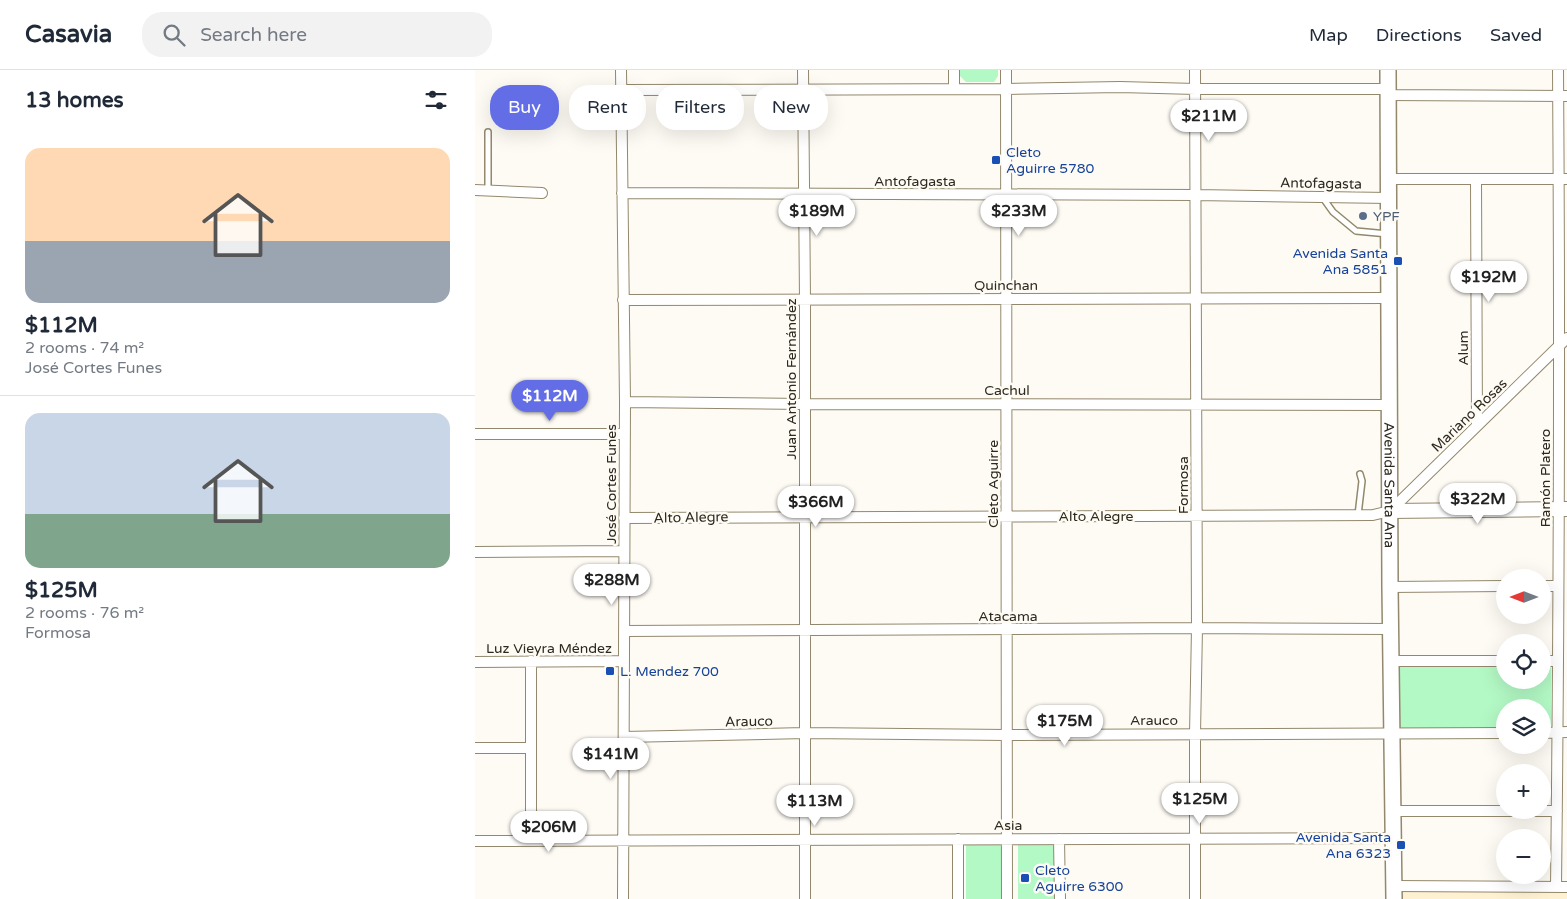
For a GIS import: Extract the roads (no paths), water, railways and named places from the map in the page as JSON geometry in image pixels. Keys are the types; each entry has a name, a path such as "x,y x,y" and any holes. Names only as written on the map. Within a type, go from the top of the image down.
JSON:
{"main road":[{"name":"Avenida Santa Ana","path":"1388,70 1390,587 1394,893"},
{"name":"Alto Alegre","path":"1390,511 1563,509"}],"street":[{"name":"José Cortes Funes","path":"621,70 621,85"},
{"name":"Juan Antonio Fernández","path":"803,70 803,85"},
{"path":"954,70 954,89"},
{"name":"Cleto Aguirre","path":"1006,70 1008,299 1007,899"},
{"name":"Formosa","path":"1195,70 1197,195 1195,899"},
{"name":"Ramón Platero","path":"1556,887 1557,810 1563,732 1558,661 1557,586 1563,509 1563,96 1559,70"},
{"path":"828,89 1120,87 1563,96"},
{"path":"646,90 754,89"},
{"name":"José Cortes Funes","path":"621,130 625,402 623,899"},
{"name":"Juan Antonio Fernández","path":"803,130 806,516 805,899"},
{"path":"1389,179 1563,180"},
{"name":"Alum","path":"1476,180 1477,426"},
{"path":"475,190 542,192"},
{"name":"Antofagasta","path":"622,193 1197,195 1389,198"},
{"name":"Quinchan","path":"623,300 1388,298"},
{"name":"Mariano Rosas","path":"1390,511 1563,342"},
{"name":"Cachul","path":"625,402 1390,405"},
{"path":"475,434 625,434"},
{"name":"Alto Alegre","path":"624,518 1373,515 1390,511"},
{"path":"475,552 624,551"},
{"path":"1390,587 1496,586"},
{"path":"1551,586 1557,586"},
{"name":"Atacama","path":"624,631 1197,628 1391,629"},
{"name":"Luz Vieyra Méndez","path":"475,662 624,661"},
{"path":"1392,661 1496,661"},
{"path":"1551,661 1558,661"},
{"path":"531,662 531,840"},
{"name":"Arauco","path":"624,737 805,734 1496,733"},
{"path":"475,748 531,748"},
{"path":"1393,811 1557,810"},
{"name":"Asia","path":"475,841 1393,838"},
{"path":"958,839 958,899"},
{"path":"1059,839 1059,899"},
{"path":"1394,893 1567,887"}],"lane":[{"path":"488,132 488,190"},
{"path":"1321,196 1333,212 1356,231 1389,234"},
{"path":"1358,515 1362,482 1360,474"}],"place":[{"name":"Cleto Aguirre 5780","path":"996,160"},
{"name":"YPF","path":"1363,216"},
{"name":"Avenida Santa Ana 5851","path":"1398,261"},
{"name":"L. Mendez 700","path":"610,671"},
{"name":"Avenida Santa Ana 6323","path":"1401,845"},
{"name":"Cleto Aguirre 6300","path":"1025,878"}]}
